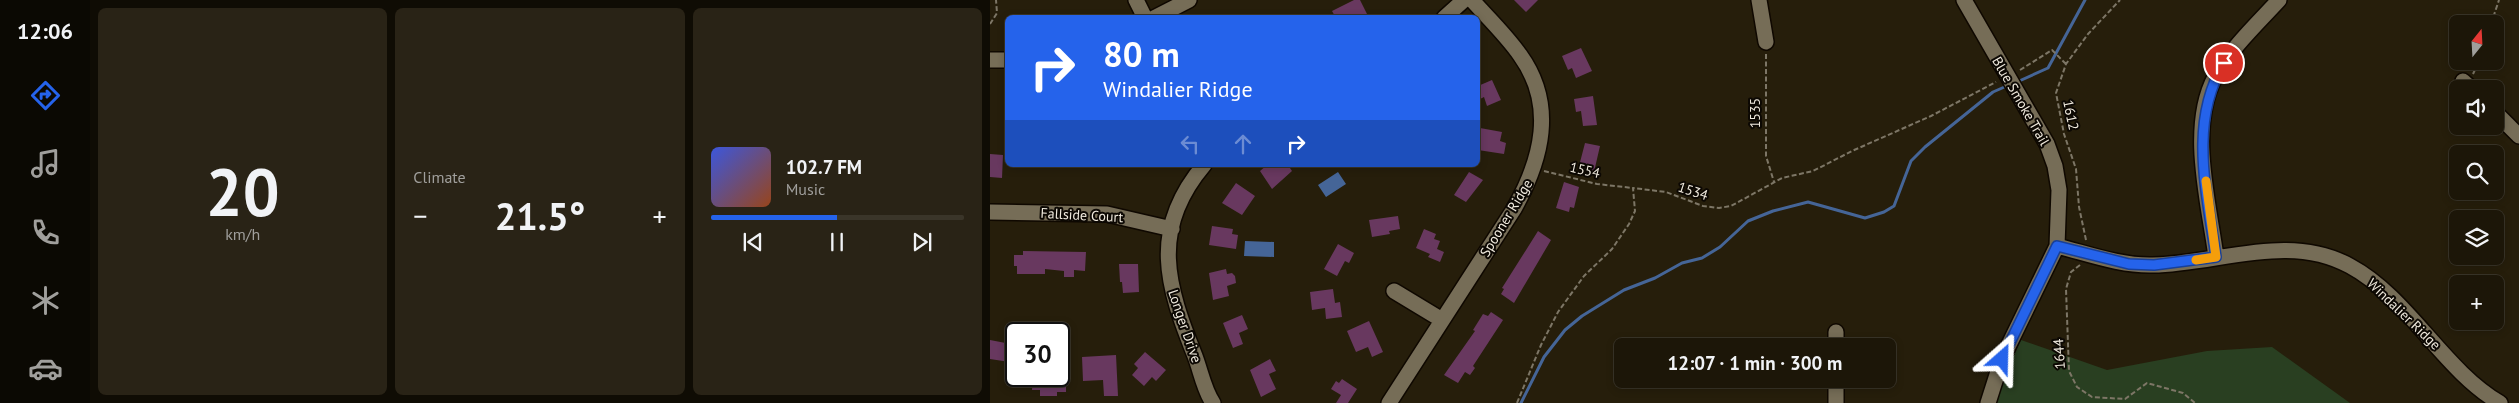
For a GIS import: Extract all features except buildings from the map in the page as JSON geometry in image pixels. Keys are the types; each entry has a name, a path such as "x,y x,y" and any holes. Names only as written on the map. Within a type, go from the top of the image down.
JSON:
{"street":[{"path":"1136,0 1144,15"},
{"path":"1160,15 1189,0"},
{"path":"1447,15 1464,0"},
{"name":"Spooner Ridge","path":"1389,403 1529,183 1542,130 1539,100 1530,72 1510,42 1472,0"},
{"path":"1759,0 1766,42"},
{"name":"Blue Smoke Trail","path":"1964,0 2047,144 2055,166 2060,204 2057,246 2002,359 1988,403"},
{"path":"2216,257 2202,142 2208,96 2215,78 2224,63 2279,0"},
{"path":"990,60 1005,60"},
{"path":"2504,121 2519,136"},
{"name":"Longer Drive","path":"1203,167 1186,192 1172,229 1168,250 1172,292 1207,401"},
{"name":"Fallside Court","path":"990,212 1107,214 1172,229"},
{"name":"Windalier Ridge","path":"2057,246 2129,264 2154,265 2275,250 2311,252 2334,258 2351,266 2378,284 2464,373 2500,403"},
{"path":"1394,291 1442,320"},
{"path":"1836,388 1836,403"}],"path":[{"path":"990,22 997,13 996,0"},
{"name":"1612","path":"2084,253 2087,242 2079,208 2076,169 2064,134 2056,93 2066,64 2088,34 2120,0"},
{"path":"2494,15 2500,0"},
{"name":"1535","path":"1766,42 1766,156 1774,182"},
{"name":"1534","path":"1633,188 1666,192 1703,206 1719,208 1731,206 1782,178 1813,171 1852,151 1931,116 2007,77 2052,50 2066,64"},
{"name":"1554","path":"1534,168 1597,184 1633,188"},
{"path":"1517,403 1541,345 1558,312 1584,276 1612,249 1629,224 1635,211 1633,188"},
{"name":"1644","path":"2084,253 2084,261 2071,272 2066,289 2069,371 2077,387 2092,397 2125,399"},
{"path":"2126,403 2125,399 2147,383 2183,393 2194,403"}],"green space":[{"path":"2021,340 2107,370 2207,351 2272,347 2350,403 1997,403 2001,385"}],"water":[{"path":"1338,172 1346,184 1326,197 1318,185"},
{"path":"1245,241 1274,242 1274,257 1244,256"}],"waterway":[{"path":"2017,82 2048,68 2085,0"},
{"path":"1521,403 1544,357 1565,330 1582,316 1624,290 1655,278 1682,263 1702,258 1720,247 1748,221 1773,211 1808,202 1865,218 1884,212 1894,206 1911,161 1925,147 1993,92 2009,85"}],"slow traffic":[{"path":"2196,260 2216,257 2206,181"}],"route":[{"path":"2002,359 2057,246 2129,264 2154,265 2216,257 2202,142 2203,117 2208,96 2215,78 2224,63"}]}
